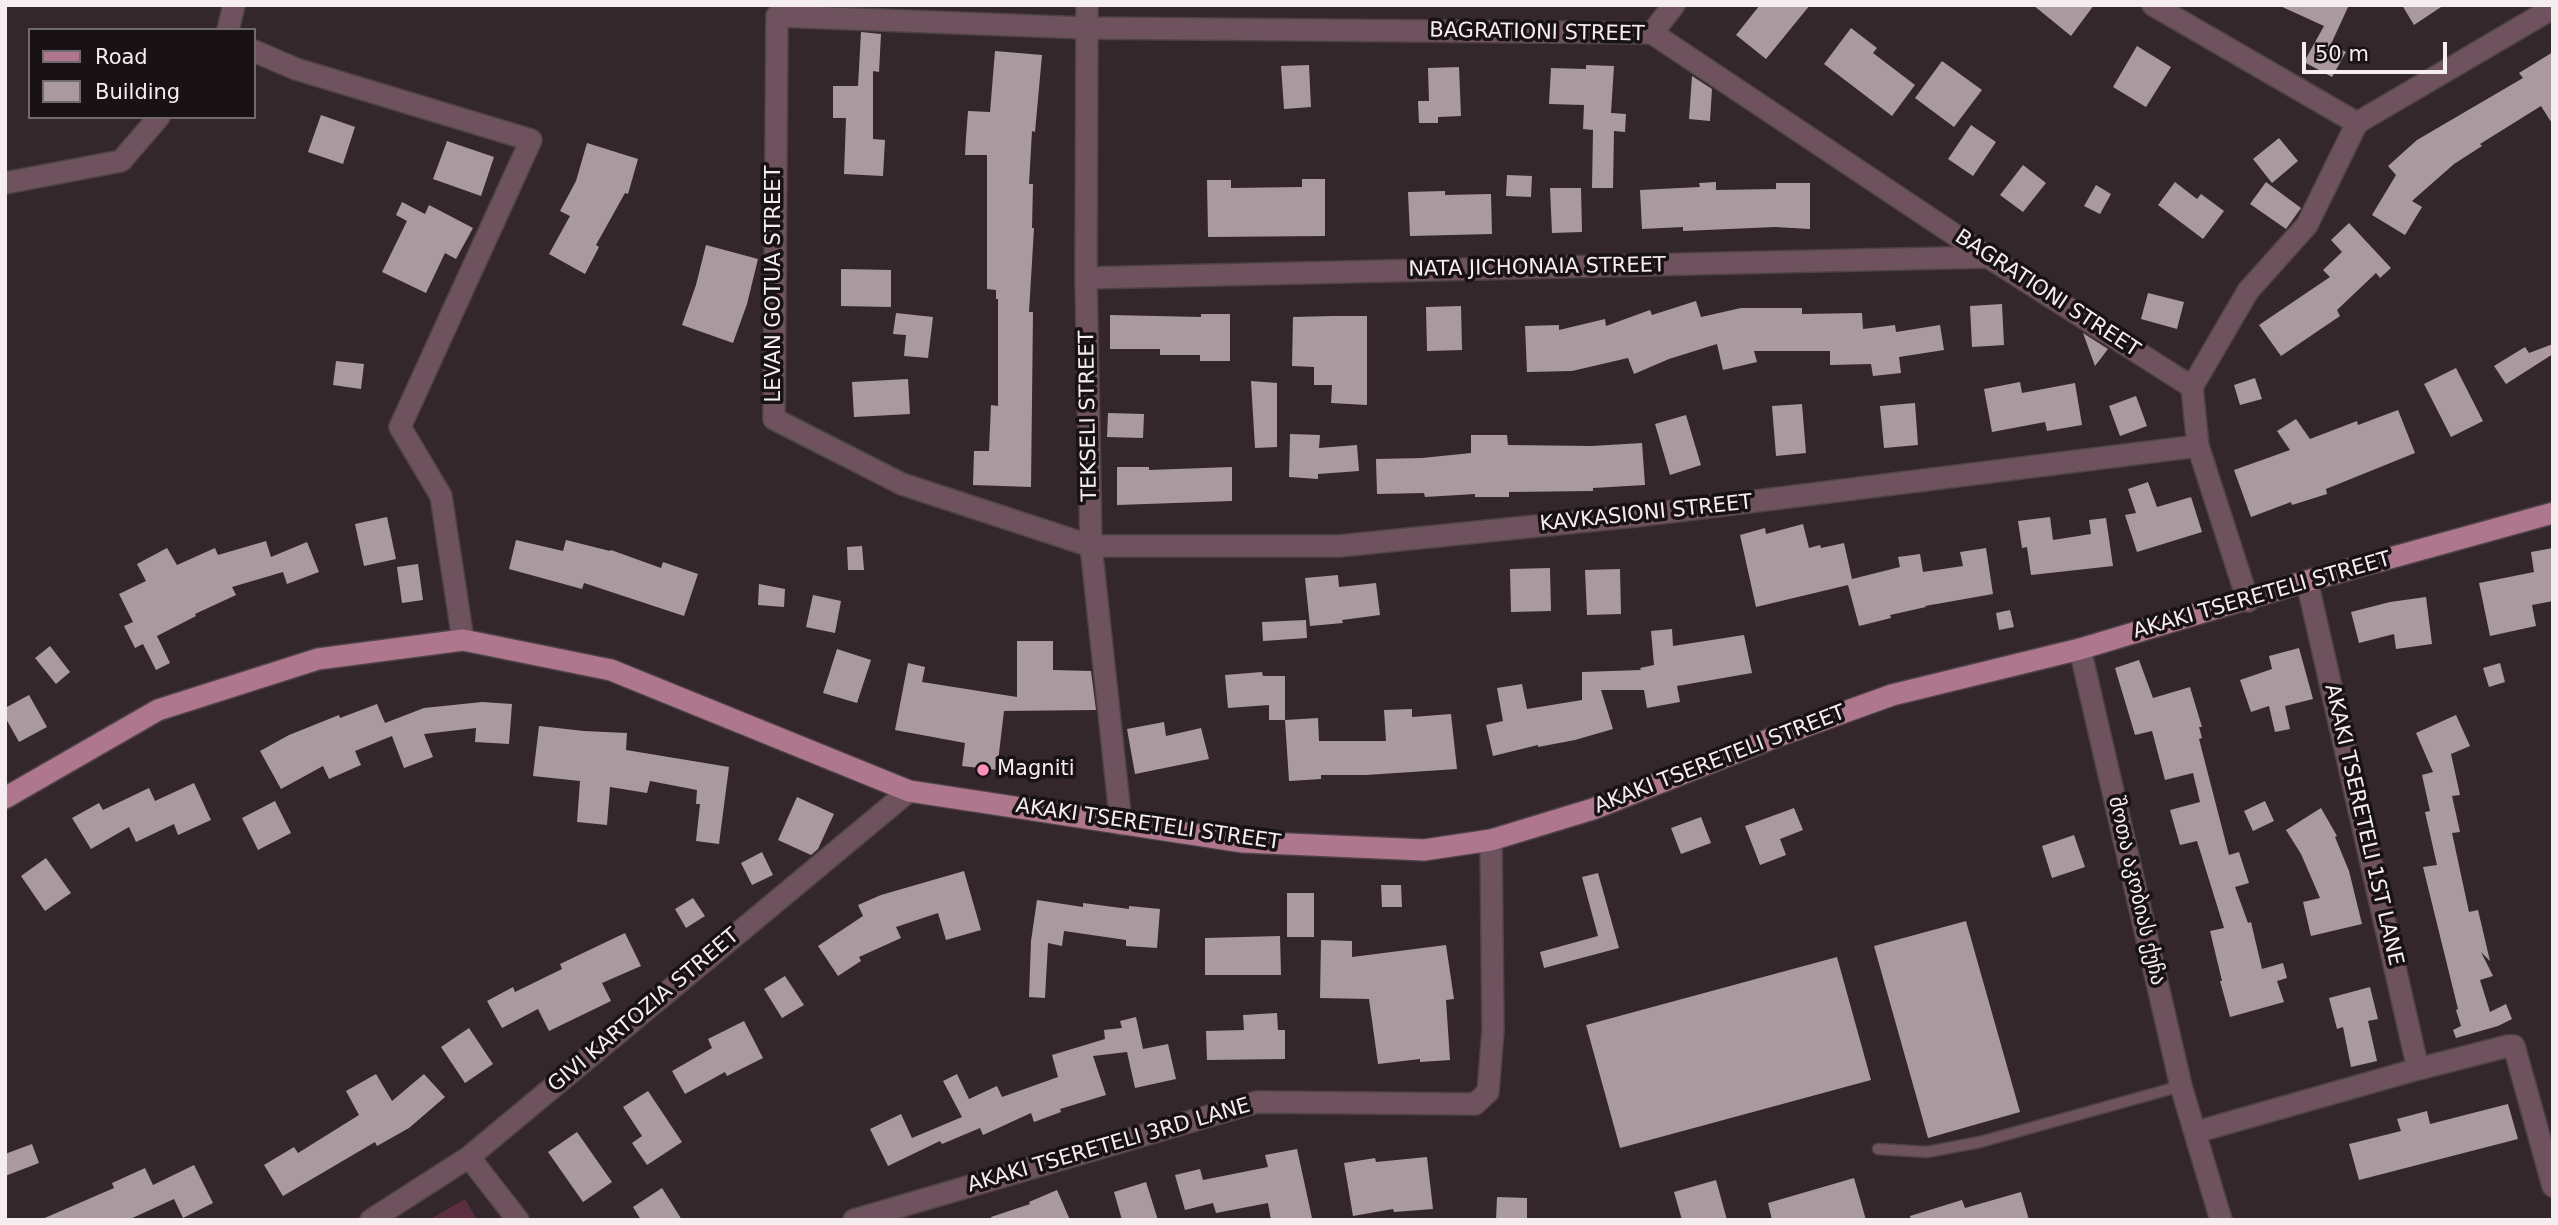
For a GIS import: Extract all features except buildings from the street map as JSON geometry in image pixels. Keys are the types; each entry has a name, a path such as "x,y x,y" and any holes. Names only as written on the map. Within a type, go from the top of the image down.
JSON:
{"main road":[{"name":"AKAKI TSERETELI STREET","path":"5,798 158,710 318,659 463,640 611,670 909,791 1243,842 1424,850 1491,840 1593,809 1777,736 1892,695 2080,649 2248,601 2307,581 2553,513"}],"street":[{"path":"228,28 234,5"},
{"name":"TEKSELI STREET","path":"1087,5 1086,278 1091,546 1121,824"},
{"path":"1652,33 1674,5"},
{"path":"2153,5 2357,123"},
{"path":"2248,601 2198,446 2192,387 2248,291 2307,225 2357,123 2553,8"},
{"name":"BAGRATIONI STREET","path":"777,16 1086,28 1652,33 1988,257 2192,387"},
{"name":"LEVAN GOTUA STREET","path":"777,16 774,419 902,484 1091,546"},
{"path":"256,52 296,69 531,140 400,426 441,496 463,640"},
{"path":"5,183 121,161 157,119"},
{"name":"NATA JICHONAIA STREET","path":"1086,278 1988,257"},
{"name":"KAVKASIONI STREET","path":"1091,546 1339,546 1636,516 2198,446"},
{"name":"AKAKI TSERETELI 1ST LANE","path":"2307,581 2418,1069"},
{"name":"შოთა აკობიას ქუჩა","path":"2080,649 2181,1086 2221,1220"},
{"name":"GIVI KARTOZIA STREET","path":"371,1220 469,1157 909,791"},
{"name":"AKAKI TSERETELI 3RD LANE","path":"854,1220 1257,1102 1475,1104 1488,1092 1493,1031 1491,840"},
{"path":"2196,1132 2418,1069 2514,1046 2553,1186"},
{"path":"469,1157 518,1220"}],"lane":[{"path":"1878,1149 1927,1152 1980,1142 2181,1086"}],"shaded area":[{"path":"465,1199 477,1220 429,1220"}],"place":[{"name":"Magniti","path":"983,770"}]}
